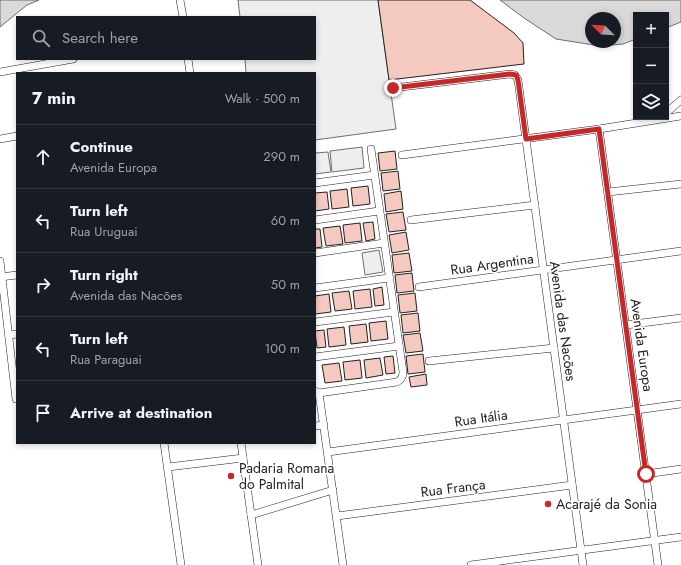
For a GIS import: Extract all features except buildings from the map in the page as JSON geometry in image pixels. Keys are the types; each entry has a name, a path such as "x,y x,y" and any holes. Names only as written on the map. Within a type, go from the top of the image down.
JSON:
{"street":[{"path":"180,0 182,16"},
{"path":"2,71 67,60"},
{"path":"188,60 190,72"},
{"name":"Avenida das Nacões","path":"393,88 510,74 516,75 518,80 583,565"},
{"path":"669,110 681,100"},
{"path":"669,117 681,116"},
{"path":"402,155 599,129 650,120"},
{"name":"Avenida Europa","path":"599,129 658,565"},
{"path":"0,138 16,136"},
{"path":"343,565 324,425 317,392 397,382 400,380 403,372 371,149"},
{"path":"316,183 374,175"},
{"path":"608,192 681,184"},
{"path":"411,220 535,205"},
{"path":"316,220 379,211"},
{"path":"316,253 384,243"},
{"name":"Rua Argentina","path":"419,287 681,251"},
{"path":"0,261 16,399"},
{"path":"1,277 16,275"},
{"path":"316,288 389,278"},
{"path":"316,322 394,312"},
{"path":"626,325 681,318"},
{"path":"8,335 16,334"},
{"path":"316,356 399,346"},
{"path":"429,361 554,348"},
{"name":"Rua Itália","path":"328,452 681,404"},
{"path":"316,426 324,425"},
{"path":"164,444 181,565"},
{"path":"241,444 258,565"},
{"path":"168,467 243,458"},
{"path":"646,474 681,469"},
{"name":"Rua França","path":"336,516 572,485"},
{"path":"251,515 333,490"},
{"path":"471,565 681,538"}],"shaded area":[{"path":"0,0 39,0 27,5 0,27"},
{"path":"238,0 378,0 396,129 316,140 316,72 246,72 245,60 316,60 316,16 240,16"},
{"path":"500,0 681,0 681,22 669,27 669,12 633,12 633,40 623,44 621,44 621,12 585,12 585,44 556,39"},
{"path":"362,147 364,168 332,172 330,151"},
{"path":"328,152 331,172 316,174 316,153"},
{"path":"379,250 383,272 365,275 362,253"}],"place":[{"name":"Padaria Romana do Palmital","path":"231,476"},
{"name":"Acarajé da Sonia","path":"548,504"}],"route":[{"path":"393,88 510,74 516,75 518,80 526,139 599,129 646,474"}]}
